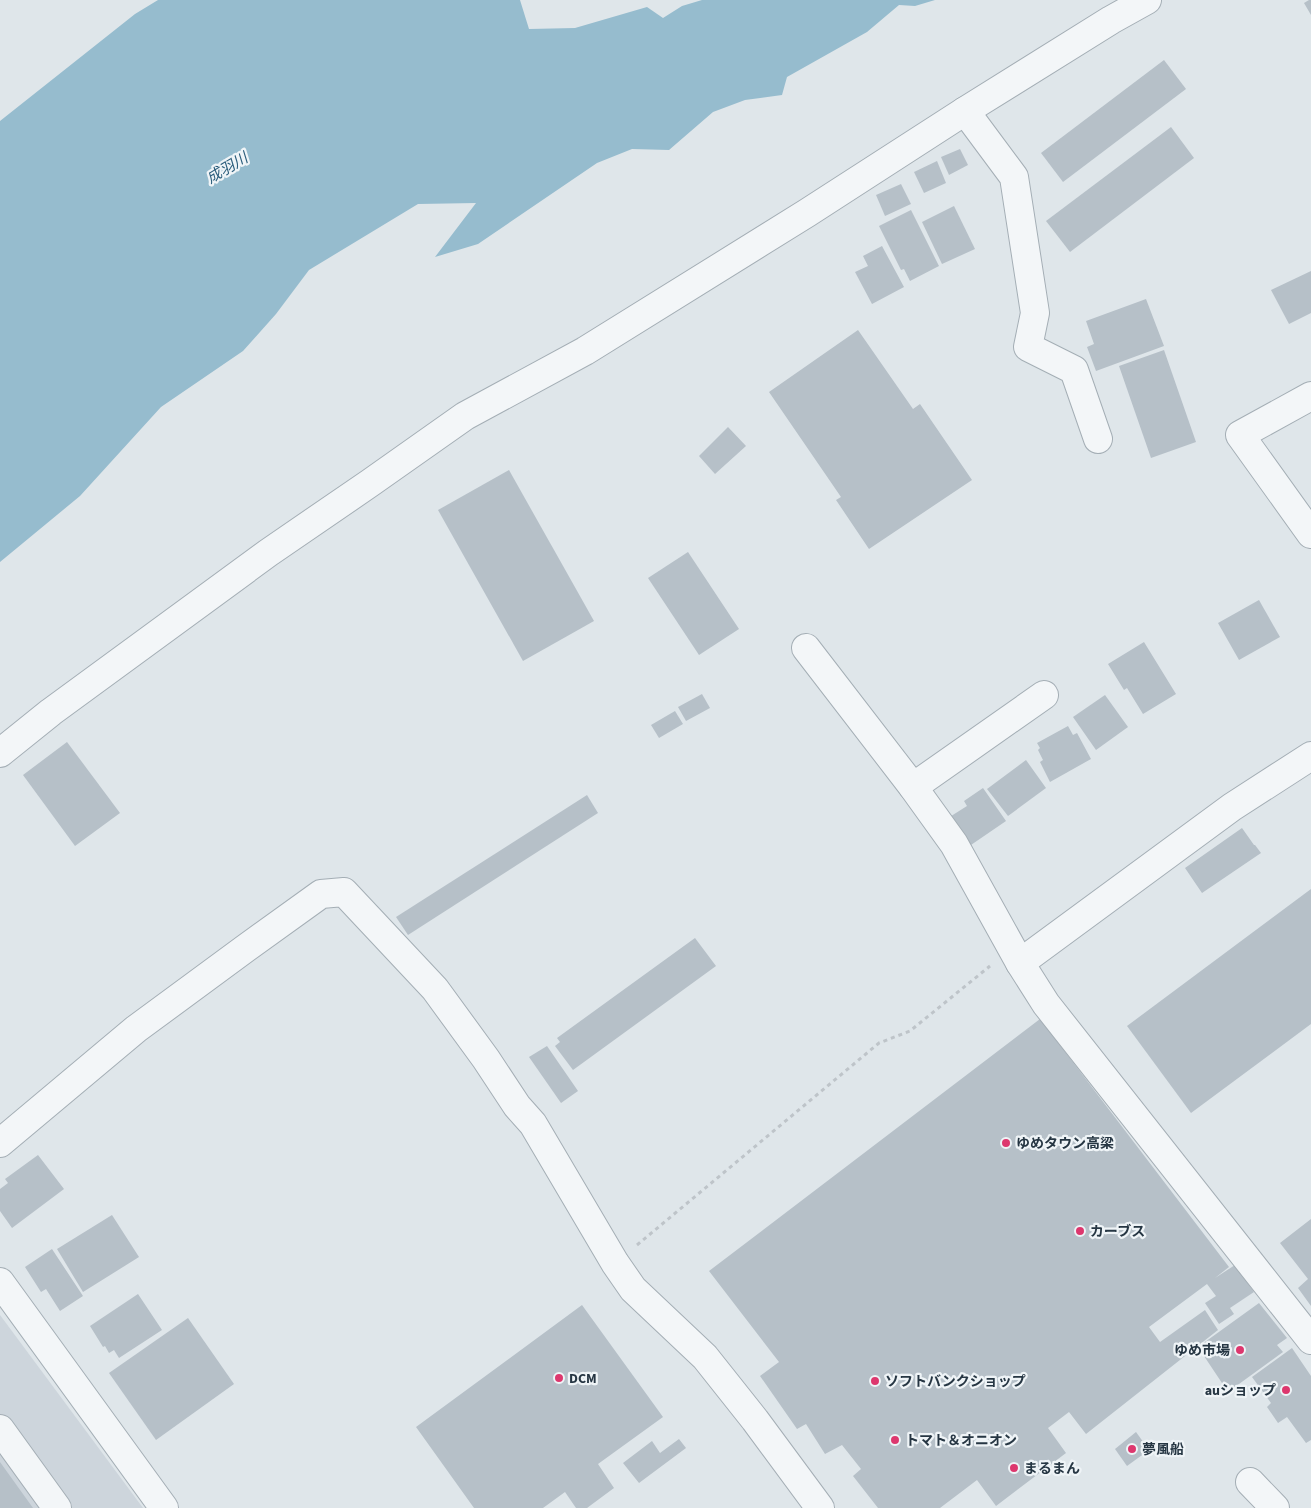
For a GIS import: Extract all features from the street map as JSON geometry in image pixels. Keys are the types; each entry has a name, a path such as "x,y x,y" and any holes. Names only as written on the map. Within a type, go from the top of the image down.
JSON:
{"street":[{"path":"0,753 51,712 268,553 370,484 465,416 585,351 807,213 965,111 1111,20 1147,0"},
{"path":"965,111 1014,177 1035,313 1028,348 1074,370 1098,439"},
{"path":"1311,396 1240,434 1311,534"},
{"path":"806,648 913,787 954,844 1016,956 1046,1004 1311,1340"},
{"path":"913,787 1044,695"},
{"path":"1016,956 1232,807 1311,756"},
{"path":"0,1143 136,1029 246,948 321,894 344,892 435,989 486,1059 517,1106 533,1124 615,1263 633,1289 705,1356 820,1508"},
{"path":"0,1282 164,1508"},
{"path":"0,1429 57,1508"},
{"path":"1250,1482 1276,1508"}],"path":[{"path":"615,1263 879,1044 910,1031 1016,956"}],"shaded area":[{"path":"0,1315 143,1508 0,1508"}],"water":[{"name":"成羽川","path":"158,0 520,0 529,29 575,28 647,7 663,18 682,6 702,0 935,0 915,6 899,5 867,32 787,77 782,95 745,100 713,112 669,150 632,149 597,163 478,244 435,257 476,203 418,204 309,270 276,314 243,351 161,407 80,496 0,562 0,121 135,14"}],"building":[{"path":"1311,0 1311,15 1304,3"},
{"path":"1164,60 1186,89 1063,182 1041,153"},
{"path":"1171,127 1194,158 1070,252 1046,221"},
{"path":"960,149 968,165 949,175 941,157"},
{"path":"937,161 946,183 924,193 914,172"},
{"path":"901,184 911,204 885,216 876,195"},
{"path":"954,206 975,249 942,264 922,222"},
{"path":"911,210 939,266 910,281 904,269 901,270 879,226"},
{"path":"882,246 904,287 872,304 855,272 868,266 863,256"},
{"path":"1311,271 1311,313 1289,324 1271,290"},
{"path":"1146,299 1164,346 1096,371 1087,347 1094,344 1086,321"},
{"path":"858,330 913,409 920,404 972,480 869,549 836,500 841,497 769,392"},
{"path":"1164,350 1196,442 1151,458 1119,366"},
{"path":"728,427 746,446 715,474 699,456"},
{"path":"509,470 594,621 523,661 438,510"},
{"path":"688,552 739,629 699,655 648,578"},
{"path":"1259,600 1280,637 1239,660 1218,623"},
{"path":"1144,642 1176,694 1143,714 1127,688 1124,690 1108,664"},
{"path":"702,694 710,708 686,721 678,707"},
{"path":"1105,695 1128,727 1096,750 1073,717"},
{"path":"675,711 683,724 659,738 651,725"},
{"path":"1068,726 1073,735 1077,733 1091,759 1050,782 1040,762 1043,760 1037,743"},
{"path":"67,742 120,813 75,846 23,775"},
{"path":"1026,760 1046,788 1008,816 987,789"},
{"path":"983,788 1006,821 968,847 948,818 967,806 964,801"},
{"path":"587,795 598,813 408,935 396,917"},
{"path":"1242,828 1261,853 1202,893 1185,868"},
{"path":"1311,889 1311,1024 1191,1113 1127,1026"},
{"path":"695,938 716,966 573,1070 555,1046 560,1042 557,1038"},
{"name":"ゆめタウン高梁","path":"1040,1019 1229,1267 1215,1278 1235,1265 1254,1292 1230,1308 1234,1314 1219,1324 1205,1303 1216,1296 1207,1284 1149,1327 1160,1342 1205,1310 1218,1330 1086,1434 1069,1412 1048,1428 1066,1453 996,1506 977,1480 940,1508 878,1508 853,1476 861,1469 842,1445 825,1454 806,1424 797,1429 760,1376 779,1362 709,1271"},
{"path":"547,1046 578,1091 561,1103 529,1057"},
{"path":"38,1155 64,1189 12,1228 0,1211 0,1189 8,1183 5,1179"},
{"path":"112,1215 139,1257 83,1292 57,1249"},
{"path":"1311,1219 1311,1306 1298,1288 1308,1279 1280,1243"},
{"path":"52,1249 83,1296 60,1311 46,1289 41,1292 25,1267"},
{"path":"138,1294 162,1330 119,1358 114,1350 109,1353 105,1346 103,1347 90,1326"},
{"name":"ゆめ市場","path":"1259,1303 1287,1338 1277,1345 1283,1352 1228,1392 1198,1347"},
{"name":"DCM","path":"582,1305 663,1417 598,1464 614,1488 587,1508 576,1508 565,1492 543,1508 474,1508 416,1427"},
{"path":"188,1318 234,1384 156,1440 109,1373"},
{"name":"auショップ","path":"1292,1348 1311,1376 1311,1440 1306,1443 1287,1417 1278,1423 1267,1407 1271,1403 1252,1377"},
{"name":"夢風船","path":"1136,1432 1149,1450 1127,1466 1115,1449"},
{"path":"679,1439 686,1448 639,1483 623,1463 652,1441 660,1453"},
{"path":"0,1462 33,1508 0,1508"}],"place":[{"name":"ゆめタウン高梁","path":"1006,1143"},
{"name":"カーブス","path":"1080,1231"},
{"name":"ゆめ市場","path":"1240,1350"},
{"name":"DCM","path":"559,1378"},
{"name":"ソフトバンクショップ","path":"875,1381"},
{"name":"auショップ","path":"1286,1390"},
{"name":"トマト＆オニオン","path":"895,1440"},
{"name":"夢風船","path":"1132,1449"},
{"name":"まるまん","path":"1014,1468"}]}
